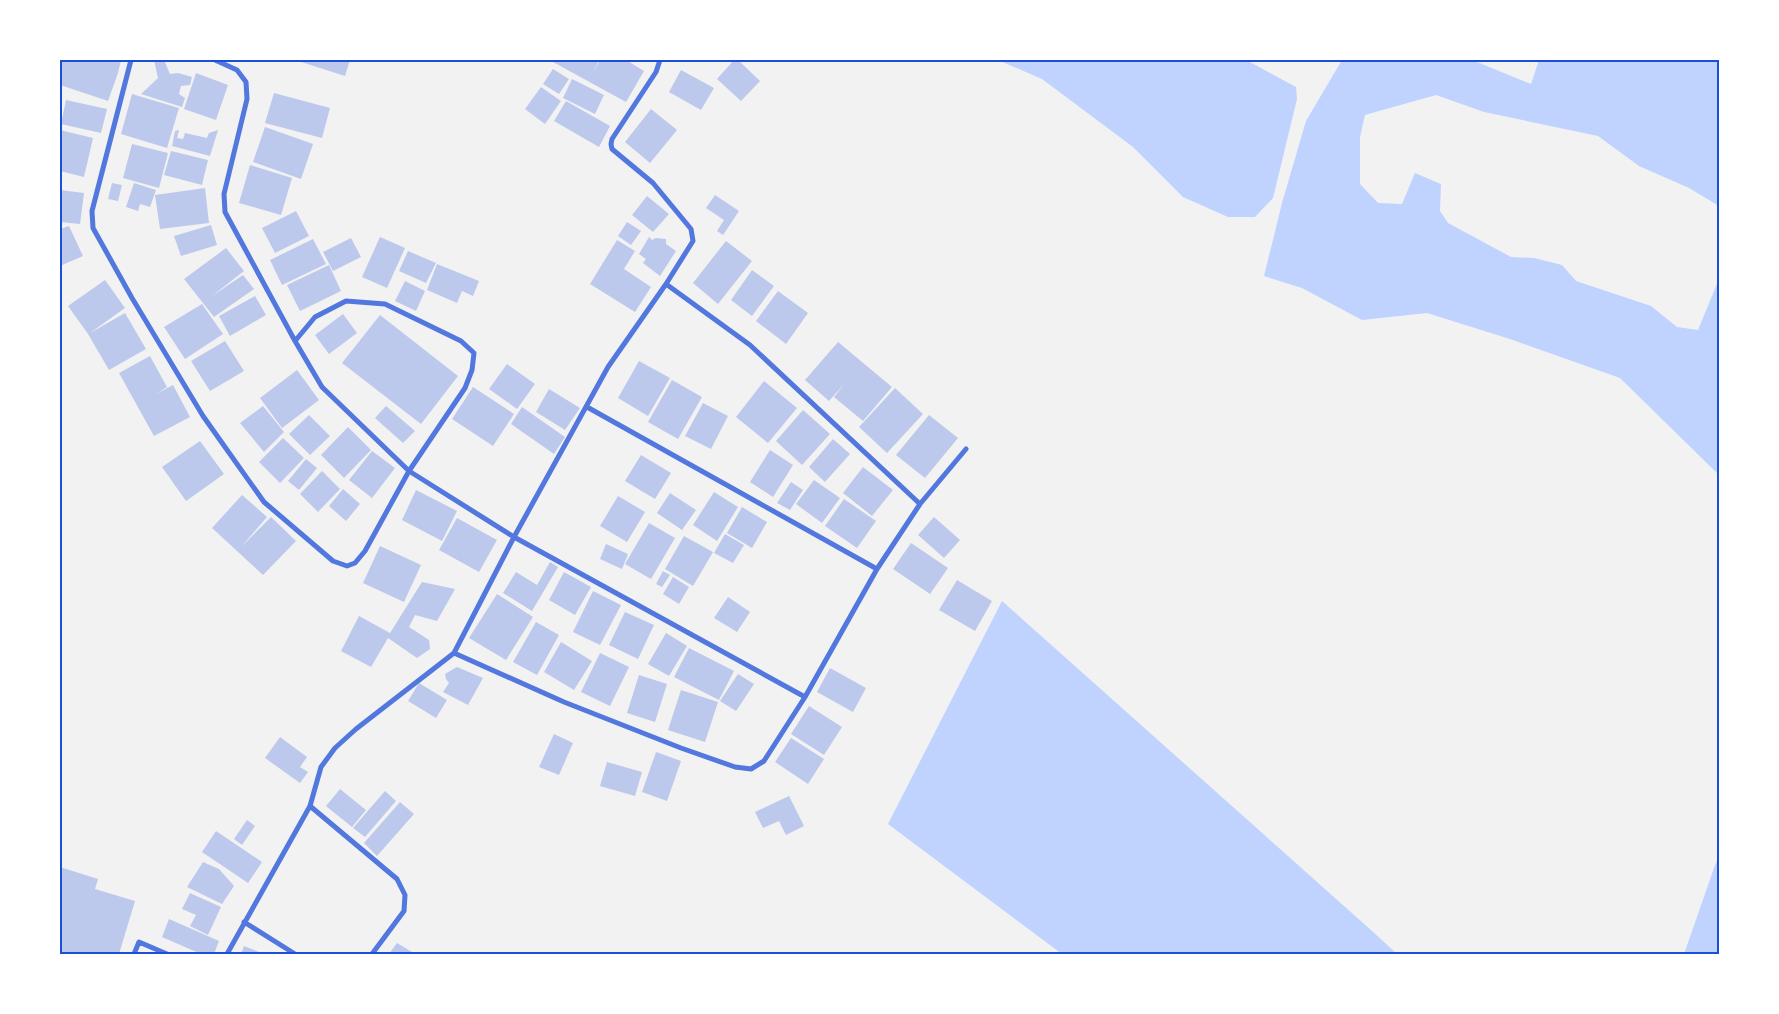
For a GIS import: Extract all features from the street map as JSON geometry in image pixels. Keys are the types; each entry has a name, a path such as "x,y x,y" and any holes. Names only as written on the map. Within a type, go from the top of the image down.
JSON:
{"street":[{"path":"131,60 92,211 93,228 132,298 203,416 264,502 332,561 347,566 355,564 365,551 409,471 465,388 472,370 474,353 462,341 385,304 346,301 315,317 295,341"},
{"path":"214,60 236,70 246,82 247,99 224,194 225,212 322,387 409,471 514,537 805,697"},
{"path":"227,954 310,806 321,767 335,748 454,652 514,537 608,367 666,284 693,241 691,228 653,183 612,149 611,144 612,139 656,72 660,60"},
{"path":"666,284 750,345 920,504"},
{"path":"587,407 877,569"},
{"path":"454,652 564,702 681,748 735,766 751,769 764,761 805,697 877,569 920,504 966,449"},
{"path":"310,806 397,879 405,895 404,911 372,954"},
{"path":"244,922 295,954"},
{"path":"134,954 139,942 167,954"}],"water":[{"path":"998,60 1246,60 1296,87 1297,99 1273,198 1255,217 1228,217 1183,197 1133,147 1042,79"},
{"path":"1342,60 1472,60 1531,84 1539,60 1719,60 1719,206 1689,188 1639,166 1598,136 1484,112 1436,95 1365,115 1360,137 1360,184 1378,203 1402,204 1415,173 1441,184 1440,211 1448,223 1511,257 1534,258 1562,265 1576,281 1651,306 1677,327 1698,330 1719,279 1719,475 1620,378 1510,339 1427,313 1362,320 1302,288 1264,276 1282,203 1306,121"},
{"path":"1002,601 1397,954 1062,954 888,824"},
{"path":"1719,856 1719,954 1684,954 1714,868"}],"building":[{"path":"60,60 121,60 108,101 60,85"},
{"path":"154,60 164,60 170,74 178,73 192,77 190,85 181,86 179,94 185,98 182,107 141,94 158,78"},
{"path":"295,60 350,60 345,76"},
{"path":"554,60 599,60 593,73 600,60 626,60 644,71 626,102 553,62"},
{"path":"734,60 738,60 760,81 741,101 717,79"},
{"path":"553,69 569,79 559,94 543,84"},
{"path":"681,70 714,88 701,110 669,92"},
{"path":"196,73 228,85 216,120 184,109"},
{"path":"572,79 604,95 595,114 563,98"},
{"path":"541,87 561,101 545,124 525,109"},
{"path":"274,93 330,108 322,138 265,123"},
{"path":"132,94 179,108 167,148 121,134"},
{"path":"66,100 107,109 101,133 61,124"},
{"path":"566,101 610,126 599,147 554,121"},
{"path":"651,109 677,130 650,163 625,142"},
{"path":"265,127 313,144 301,179 253,162"},
{"path":"60,130 93,138 84,177 60,171"},
{"path":"179,130 177,138 183,139 185,133 207,138 209,133 218,130 210,156 172,146 175,131"},
{"path":"132,144 168,153 159,188 123,178"},
{"path":"171,151 208,160 202,185 164,175"},
{"path":"250,165 292,178 281,215 239,203"},
{"path":"112,183 122,185 118,201 108,199"},
{"path":"134,183 156,190 150,207 140,204 138,211 126,207"},
{"path":"205,188 209,223 160,229 155,195"},
{"path":"60,190 84,193 80,224 60,222"},
{"path":"715,195 739,211 723,235 717,231 724,220 706,208"},
{"path":"647,196 669,214 653,232 632,215"},
{"path":"296,211 309,236 275,253 262,228"},
{"path":"627,222 641,231 631,245 618,236"},
{"path":"211,225 217,245 181,256 174,236"},
{"path":"69,226 83,256 60,266 60,229"},
{"path":"380,237 405,248 387,288 362,277"},
{"path":"649,237 652,240 656,238 666,239 666,244 676,251 660,276 643,263 646,259 639,254"},
{"path":"351,238 361,257 333,271 323,252"},
{"path":"313,239 326,264 282,285 270,260"},
{"path":"617,240 635,251 624,269 651,287 635,312 590,284"},
{"path":"726,241 752,261 718,304 693,283"},
{"path":"226,248 244,271 212,296 243,275 254,289 214,317 184,279"},
{"path":"408,251 436,263 426,283 399,271"},
{"path":"437,264 479,281 473,296 462,291 457,303 427,290"},
{"path":"329,265 341,291 300,311 287,285"},
{"path":"752,270 774,286 752,316 731,300"},
{"path":"105,280 125,308 90,333 125,313 146,349 109,370 88,334 68,306"},
{"path":"405,281 425,291 416,311 395,301"},
{"path":"778,291 808,313 786,344 756,321"},
{"path":"255,296 266,315 230,336 219,316"},
{"path":"202,304 223,334 185,359 164,327"},
{"path":"343,314 357,333 329,354 315,335"},
{"path":"380,315 458,376 421,424 342,363"},
{"path":"225,341 244,371 210,391 191,361"},
{"path":"838,342 892,387 863,421 834,397 845,383 829,401 805,380"},
{"path":"150,356 167,387 156,394 173,385 190,417 154,436 119,373"},
{"path":"639,361 670,378 648,416 618,398"},
{"path":"507,364 535,384 517,409 489,389"},
{"path":"297,370 319,400 282,428 260,398"},
{"path":"672,380 702,397 678,439 648,422"},
{"path":"764,381 797,408 768,443 736,417"},
{"path":"473,387 514,414 493,446 452,419"},
{"path":"895,388 923,414 887,453 859,427"},
{"path":"549,389 580,408 565,430 536,412"},
{"path":"703,403 728,416 711,449 685,436"},
{"path":"263,406 284,432 264,452 240,423"},
{"path":"386,406 415,431 403,443 375,418"},
{"path":"522,407 565,437 554,454 511,424"},
{"path":"803,410 830,434 802,465 776,441"},
{"path":"309,415 330,436 310,455 289,434"},
{"path":"929,415 958,438 925,478 896,455"},
{"path":"348,427 371,450 344,478 321,455"},
{"path":"283,438 304,458 280,483 259,462"},
{"path":"833,439 850,454 825,482 809,467"},
{"path":"200,441 224,474 186,501 162,467"},
{"path":"770,450 793,465 773,497 750,482"},
{"path":"372,451 395,468 372,498 349,480"},
{"path":"641,455 671,473 655,499 625,481"},
{"path":"306,459 317,468 299,490 288,481"},
{"path":"863,467 893,490 872,516 843,493"},
{"path":"322,471 340,489 318,512 300,494"},
{"path":"814,480 840,498 822,523 796,504"},
{"path":"791,482 803,490 790,510 777,503"},
{"path":"343,489 360,504 346,521 329,506"},
{"path":"416,490 457,511 442,541 402,520"},
{"path":"714,492 738,507 717,541 693,525"},
{"path":"670,493 696,510 682,530 657,513"},
{"path":"242,495 267,517 242,546 271,517 296,541 263,575 212,528"},
{"path":"618,496 645,512 627,542 600,526"},
{"path":"844,499 876,521 857,548 825,526"},
{"path":"742,507 767,522 752,548 727,533"},
{"path":"934,517 960,540 944,558 918,535"},
{"path":"457,518 497,540 479,572 439,550"},
{"path":"649,523 675,538 651,579 625,564"},
{"path":"725,534 744,545 733,563 714,553"},
{"path":"684,536 713,552 693,586 665,569"},
{"path":"911,543 948,568 930,594 893,569"},
{"path":"606,544 628,554 622,569 600,559"},
{"path":"380,546 421,565 404,602 363,583"},
{"path":"550,562 558,567 532,611 503,593 516,572 537,585"},
{"path":"663,571 670,575 662,587 656,584"},
{"path":"564,572 591,587 575,615 549,600"},
{"path":"673,577 689,587 679,604 663,594"},
{"path":"957,580 992,601 975,631 939,610"},
{"path":"422,582 455,589 437,621 415,615 409,627 429,640 430,649 417,658 388,638 371,667 341,651 359,616 390,633"},
{"path":"593,591 621,605 600,645 573,632"},
{"path":"497,594 533,617 506,660 469,638"},
{"path":"728,597 750,612 737,632 714,618"},
{"path":"625,612 654,625 638,659 609,645"},
{"path":"536,622 559,635 537,675 513,662"},
{"path":"666,633 687,646 669,676 648,664"},
{"path":"561,642 592,661 574,690 544,672"},
{"path":"689,648 734,671 719,700 674,677"},
{"path":"600,653 629,667 610,706 581,692"},
{"path":"457,667 483,678 468,705 443,692 449,683 445,674"},
{"path":"830,668 866,688 853,712 817,692"},
{"path":"738,674 754,684 736,711 720,701"},
{"path":"639,675 667,684 655,722 627,713"},
{"path":"419,683 447,700 436,718 408,701"},
{"path":"681,690 718,702 705,742 668,730"},
{"path":"809,706 842,727 824,755 791,734"},
{"path":"554,734 573,743 559,775 539,767"},
{"path":"280,737 307,757 300,767 308,772 300,783 265,758"},
{"path":"791,738 824,759 808,784 775,762"},
{"path":"656,752 681,761 667,801 642,792"},
{"path":"607,762 642,772 635,796 600,786"},
{"path":"340,789 366,810 352,827 326,806"},
{"path":"385,791 396,801 365,837 353,828"},
{"path":"789,796 804,826 786,835 779,821 763,828 755,812"},
{"path":"400,802 414,814 377,856 364,843"},
{"path":"247,820 255,826 242,845 234,839"},
{"path":"216,831 262,862 248,883 202,852"},
{"path":"203,862 219,869 234,886 222,904 187,887"},
{"path":"60,867 98,879 95,889 135,901 119,954 60,954"},
{"path":"190,893 221,907 208,935 190,926 196,915 182,909"},
{"path":"169,919 219,941 214,954 201,954 162,937"},
{"path":"397,943 412,952 411,954 389,954"},
{"path":"244,946 264,954 241,954"}]}
